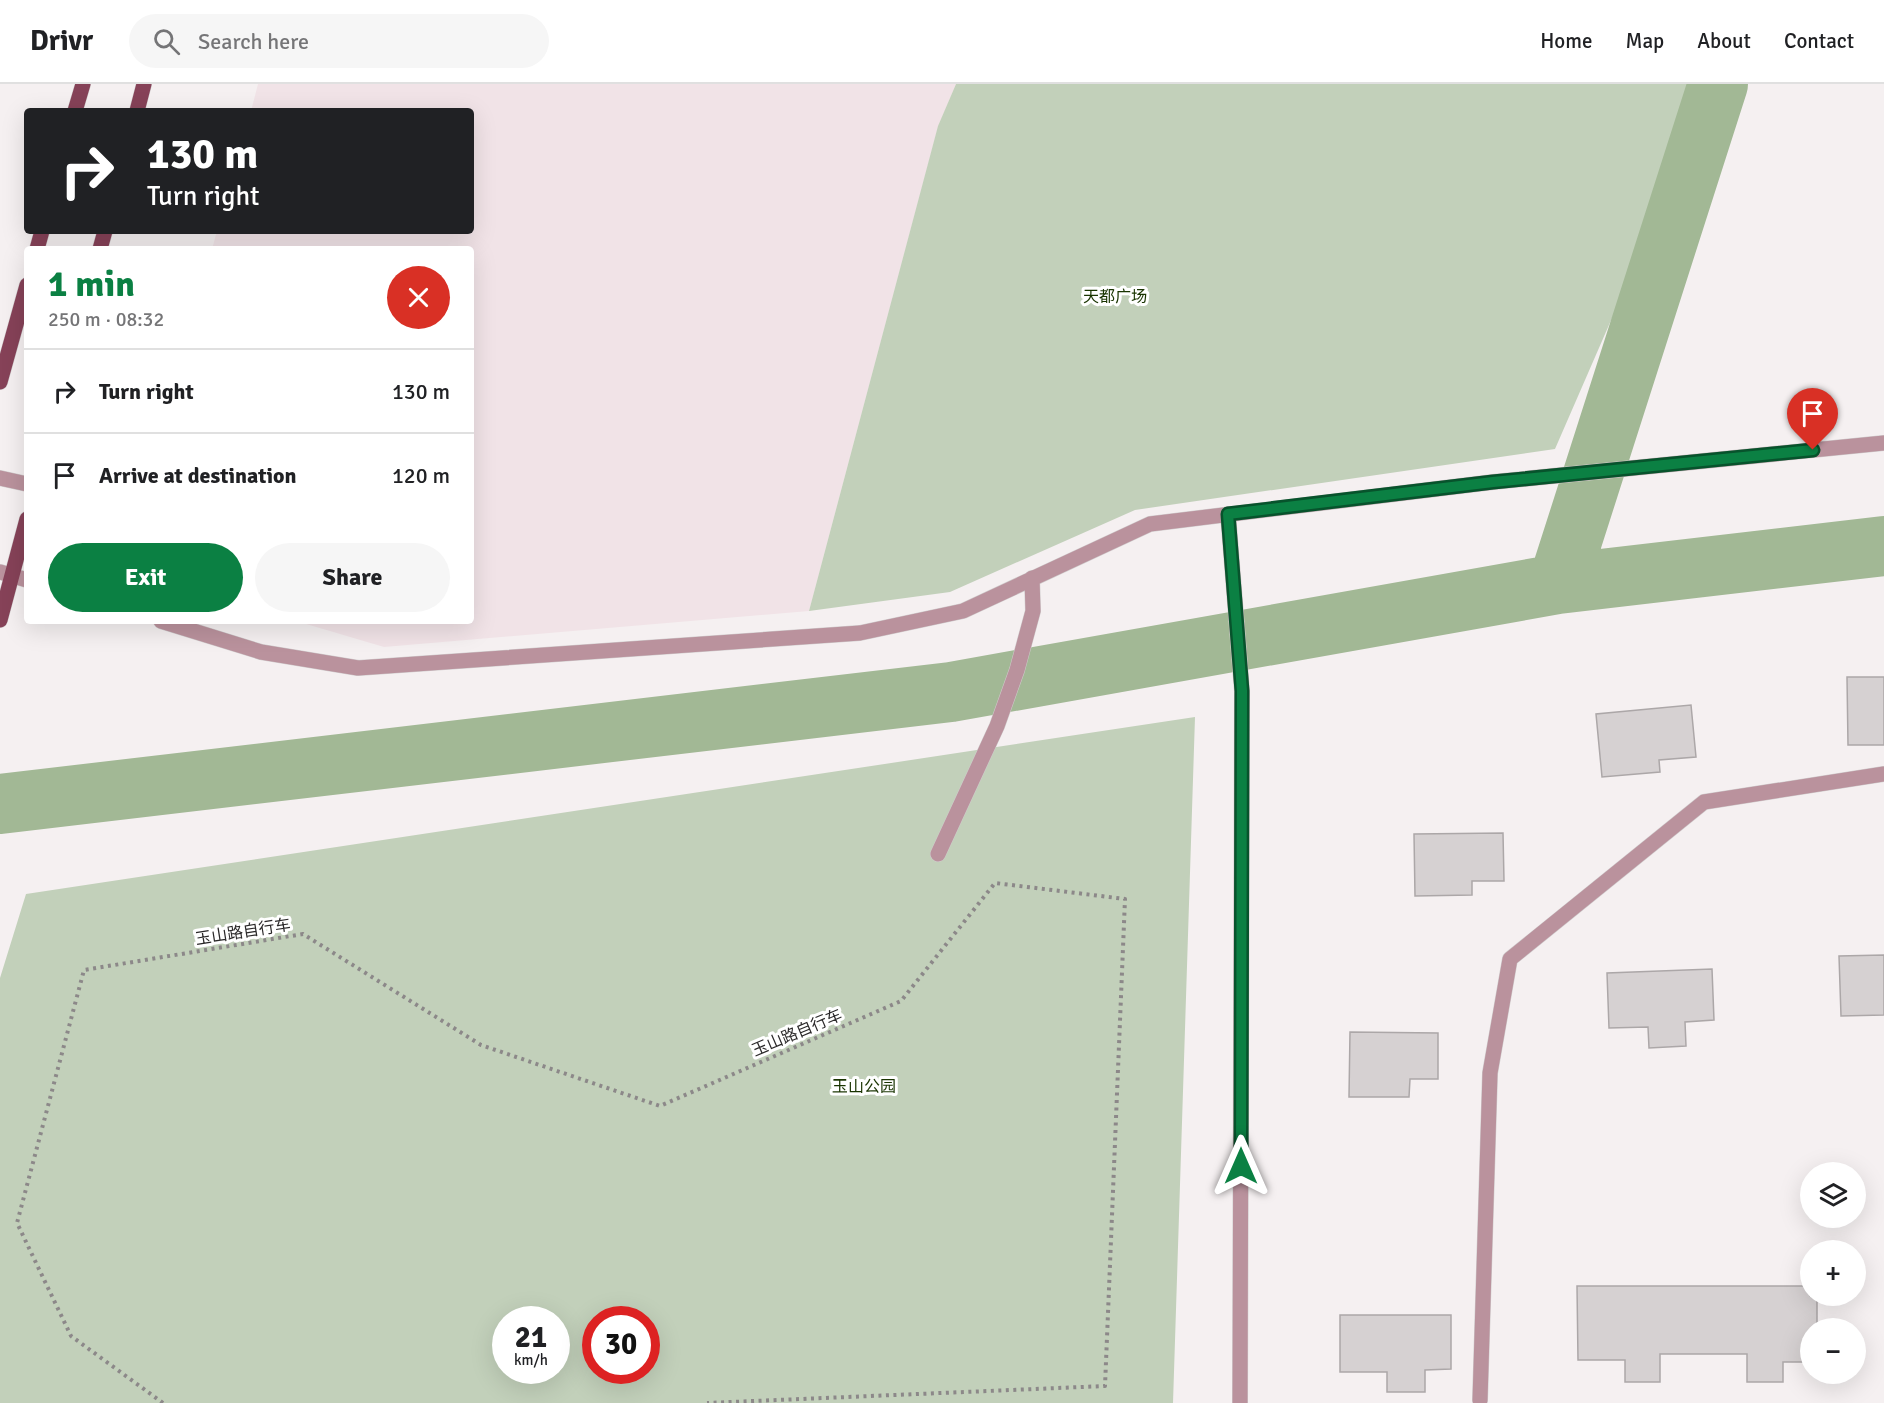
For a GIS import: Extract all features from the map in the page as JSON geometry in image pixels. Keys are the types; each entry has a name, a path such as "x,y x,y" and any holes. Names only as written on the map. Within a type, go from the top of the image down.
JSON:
{"main road":[{"path":"76,108 83,84"},
{"path":"138,108 144,84"},
{"path":"0,382 24,296"},
{"path":"0,620 24,531"}],"street":[{"path":"170,624 261,652 358,668 860,633 963,611 1150,524 1493,482 1884,443"},
{"path":"0,478 24,483"},
{"path":"1228,514 1242,691 1240,1403"},
{"path":"938,854 997,726 1017,670 1033,611 1032,578"},
{"path":"1480,1400 1490,1073 1510,959 1704,802 1884,774"}],"path":[{"name":"玉山路自行车","path":"163,1403 71,1336 17,1223 84,970 303,934 481,1045 660,1106 901,1001 995,883 1125,899 1105,1386 707,1403"}],"shaded area":[{"path":"258,84 956,84 938,127 809,611 384,647 306,624 474,624 474,246 213,246 216,234 474,234 474,108 252,108"}],"green space":[{"name":"天都广场","path":"956,84 1695,84 1659,210 1555,449 1135,510 950,592 809,611 938,126"},
{"name":"玉山公园","path":"1195,717 1173,1403 0,1403 0,978 26,894"}],"building":[{"path":"1847,677 1884,677 1884,745 1848,745"},
{"path":"1691,705 1696,757 1659,760 1660,772 1602,777 1596,714"},
{"path":"1503,833 1504,881 1472,881 1472,895 1415,896 1414,834"},
{"path":"1884,955 1884,1015 1841,1016 1839,956"},
{"path":"1712,969 1714,1020 1685,1022 1686,1046 1649,1048 1648,1027 1609,1028 1607,973"},
{"path":"1350,1032 1438,1033 1438,1079 1410,1079 1409,1097 1349,1097"},
{"path":"1577,1286 1800,1286 1800,1306 1817,1306 1817,1318 1800,1318 1800,1362 1783,1362 1783,1382 1747,1382 1747,1354 1660,1354 1660,1382 1625,1382 1625,1360 1578,1360"},
{"path":"1340,1315 1451,1315 1451,1369 1425,1370 1425,1392 1387,1392 1387,1372 1340,1372"}],"waterway":[{"path":"1558,584 1718,84"},
{"path":"0,804 951,692 1558,584 1884,546"}],"route":[{"path":"1241,1166 1242,691 1228,514 1493,482 1813,450"}]}
